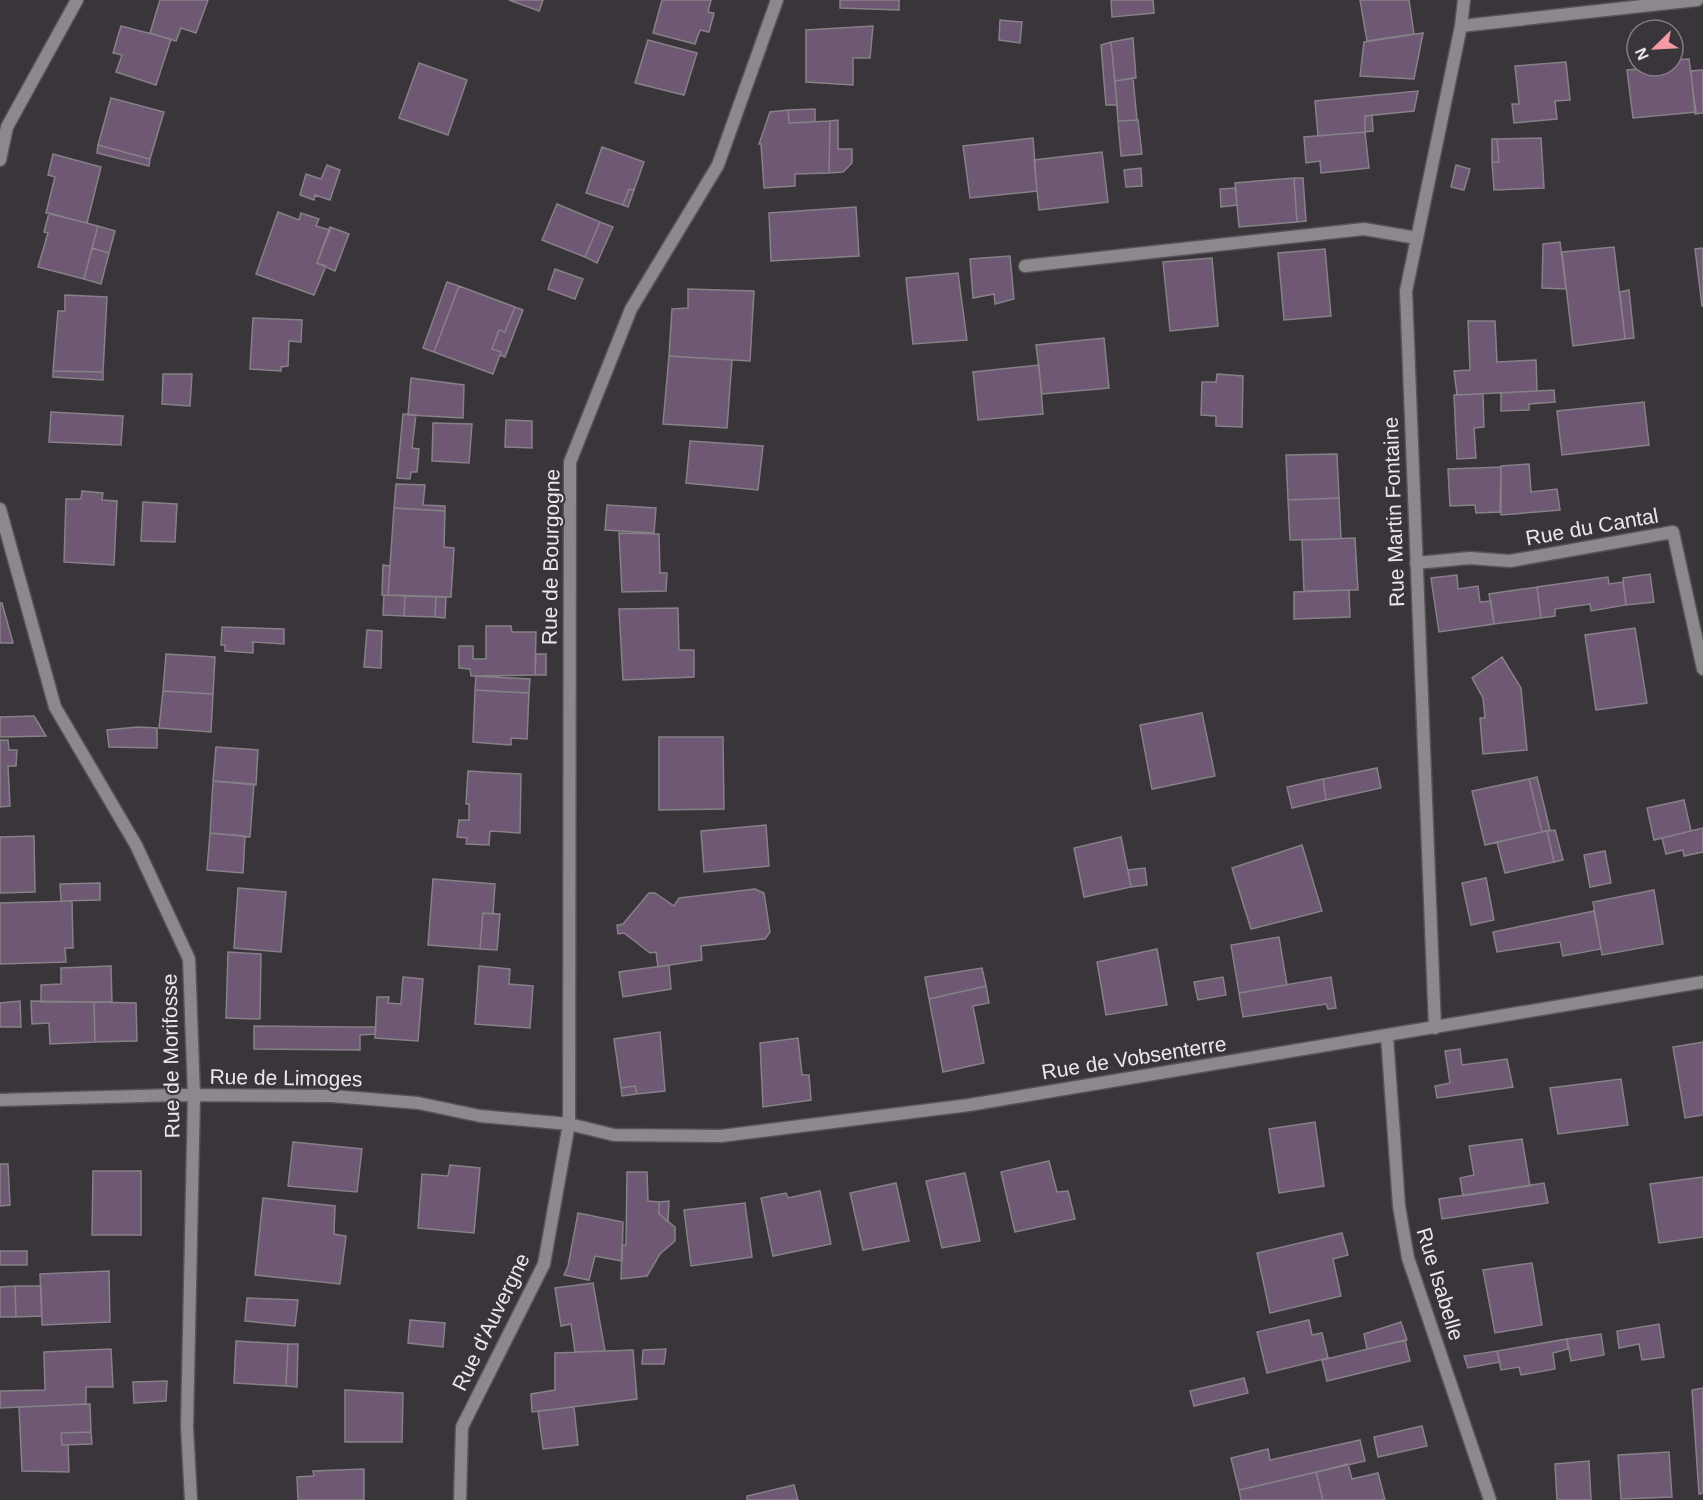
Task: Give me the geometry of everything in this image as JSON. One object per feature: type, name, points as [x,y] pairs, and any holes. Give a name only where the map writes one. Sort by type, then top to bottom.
[{"type":"street","points":[[0,160],[7,127],[77,0]]},
{"type":"street","name":"Rue de Bourgogne","points":[[569,1124],[570,462],[631,309],[718,165],[777,0]]},
{"type":"street","name":"Rue Martin Fontaine","points":[[1435,1028],[1406,291],[1461,26],[1464,0]]},
{"type":"street","points":[[1461,26],[1697,0]]},
{"type":"street","points":[[1025,266],[1364,229],[1417,238]]},
{"type":"street","name":"Rue de Morifosse","points":[[0,509],[56,707],[136,845],[189,959],[194,1095],[187,1426],[191,1500]]},
{"type":"street","name":"Rue du Cantal","points":[[1416,563],[1470,558],[1510,561],[1673,532],[1703,669]]},
{"type":"street","name":"Rue de Vobsenterre","points":[[569,1124],[614,1135],[721,1136],[969,1105],[1703,982]]},
{"type":"street","name":"Rue Isabelle","points":[[1387,1036],[1399,1206],[1408,1258],[1490,1500]]},
{"type":"street","name":"Rue de Limoges","points":[[0,1100],[194,1095],[332,1096],[418,1103],[480,1116],[569,1124]]},
{"type":"street","name":"Rue d'Auvergne","points":[[460,1500],[462,1427],[544,1264],[569,1124]]},
{"type":"building","points":[[160,0],[208,0],[196,33],[181,28],[176,41],[150,33]]},
{"type":"building","points":[[509,0],[543,0],[539,11]]},
{"type":"building","points":[[662,0],[711,0],[708,12],[714,13],[709,32],[700,30],[695,44],[653,33]]},
{"type":"building","points":[[840,0],[899,0],[899,10],[840,8]]},
{"type":"building","points":[[1111,0],[1153,0],[1154,13],[1112,17]]},
{"type":"building","points":[[1360,0],[1409,0],[1414,34],[1367,41]]},
{"type":"building","points":[[1000,20],[1022,22],[1020,43],[999,40]]},
{"type":"building","points":[[121,26],[171,39],[156,85],[116,72],[122,55],[113,53]]},
{"type":"building","points":[[873,26],[870,58],[853,58],[853,85],[806,82],[806,30]]},
{"type":"building","points":[[1423,33],[1414,79],[1360,76],[1364,42]]},
{"type":"building","points":[[1133,38],[1136,78],[1115,81],[1111,42]]},
{"type":"building","points":[[648,40],[697,53],[684,95],[635,83]]},
{"type":"building","points":[[1111,42],[1117,105],[1106,105],[1101,45]]},
{"type":"building","points":[[1685,59],[1689,59],[1696,112],[1633,118],[1628,78],[1685,78]]},
{"type":"building","points":[[1566,62],[1570,100],[1555,101],[1557,119],[1514,123],[1512,104],[1519,104],[1515,66]]},
{"type":"building","points":[[419,63],[467,80],[448,135],[399,118]]},
{"type":"building","points":[[1703,70],[1703,113],[1695,114],[1691,71]]},
{"type":"building","points":[[1133,78],[1137,120],[1118,121],[1115,81]]},
{"type":"building","points":[[1418,91],[1414,111],[1365,116],[1365,132],[1318,136],[1315,101]]},
{"type":"building","points":[[111,98],[164,112],[150,159],[98,145]]},
{"type":"building","points":[[815,109],[815,122],[789,123],[788,110]]},
{"type":"building","points":[[788,110],[789,123],[830,121],[829,173],[795,174],[795,186],[764,188],[761,144],[759,144],[770,112]]},
{"type":"building","points":[[1372,115],[1373,131],[1365,132],[1365,116]]},
{"type":"building","points":[[838,120],[838,149],[852,149],[852,163],[843,172],[829,173],[830,121]]},
{"type":"building","points":[[1138,120],[1142,154],[1121,156],[1118,121]]},
{"type":"building","points":[[1365,132],[1369,168],[1321,173],[1320,161],[1306,163],[1304,137]]},
{"type":"building","points":[[1033,138],[1037,191],[970,198],[963,146]]},
{"type":"building","points":[[1541,138],[1544,188],[1494,190],[1492,162],[1499,162],[1497,139]]},
{"type":"building","points":[[1492,139],[1497,139],[1499,162],[1492,162]]},
{"type":"building","points":[[98,145],[150,159],[149,166],[97,153]]},
{"type":"building","points":[[602,147],[644,162],[634,190],[629,189],[623,205],[586,193]]},
{"type":"building","points":[[1102,152],[1108,202],[1039,210],[1034,160]]},
{"type":"building","points":[[53,154],[101,167],[87,223],[46,213],[55,177],[48,175]]},
{"type":"building","points":[[327,165],[340,170],[330,200],[315,195],[314,200],[300,195],[306,174],[321,179]]},
{"type":"building","points":[[1456,165],[1470,169],[1464,190],[1451,187]]},
{"type":"building","points":[[1141,168],[1142,186],[1126,187],[1124,170]]},
{"type":"building","points":[[1294,178],[1303,178],[1306,221],[1297,222]]},
{"type":"building","points":[[1294,178],[1297,222],[1239,227],[1235,183]]},
{"type":"building","points":[[1236,188],[1237,205],[1221,207],[1220,189]]},
{"type":"building","points":[[629,189],[634,190],[628,207],[623,205]]},
{"type":"building","points":[[557,204],[600,222],[585,257],[542,240]]},
{"type":"building","points":[[856,207],[859,256],[771,261],[769,213]]},
{"type":"building","points":[[278,212],[299,220],[301,213],[319,219],[316,226],[330,230],[317,263],[326,266],[314,295],[256,274]]},
{"type":"building","points":[[49,213],[98,226],[84,279],[38,267],[48,233],[44,232]]},
{"type":"building","points":[[600,222],[613,227],[597,263],[585,257]]},
{"type":"building","points":[[98,226],[115,231],[109,253],[92,248]]},
{"type":"building","points":[[330,227],[349,234],[335,271],[317,263]]},
{"type":"building","points":[[1560,242],[1566,289],[1542,288],[1543,244]]},
{"type":"building","points":[[1614,247],[1625,339],[1573,346],[1562,252]]},
{"type":"building","points":[[92,248],[109,253],[101,284],[84,279]]},
{"type":"building","points":[[1703,248],[1703,306],[1702,306],[1695,249]]},
{"type":"building","points":[[1325,249],[1331,316],[1284,320],[1278,253]]},
{"type":"building","points":[[1010,256],[1014,299],[995,304],[994,294],[973,298],[970,259]]},
{"type":"building","points":[[1212,258],[1218,326],[1170,331],[1163,262]]},
{"type":"building","points":[[555,269],[583,279],[575,299],[548,289]]},
{"type":"building","points":[[958,273],[967,340],[913,344],[906,278]]},
{"type":"building","points":[[447,282],[459,286],[434,352],[423,348]]},
{"type":"building","points":[[459,286],[515,307],[505,332],[499,330],[492,349],[501,352],[493,374],[434,352]]},
{"type":"building","points":[[688,289],[754,291],[750,361],[669,356],[672,309],[688,308]]},
{"type":"building","points":[[1629,290],[1634,338],[1625,339],[1620,292]]},
{"type":"building","points":[[65,295],[107,297],[103,372],[53,371],[58,311],[65,311]]},
{"type":"building","points":[[515,307],[523,310],[505,357],[500,355],[501,352],[492,349],[499,330],[505,332]]},
{"type":"building","points":[[253,318],[302,320],[301,342],[289,341],[288,366],[281,367],[281,371],[250,369]]},
{"type":"building","points":[[1468,321],[1495,321],[1497,362],[1536,360],[1537,391],[1457,395],[1454,371],[1470,370]]},
{"type":"building","points":[[1104,338],[1109,388],[1042,394],[1036,345]]},
{"type":"building","points":[[669,356],[732,360],[727,428],[663,424]]},
{"type":"building","points":[[1039,365],[1043,414],[978,420],[973,372]]},
{"type":"building","points":[[53,371],[103,372],[103,380],[53,377]]},
{"type":"building","points":[[163,374],[192,374],[190,406],[162,404]]},
{"type":"building","points":[[1217,374],[1243,376],[1242,427],[1216,426],[1216,416],[1201,415],[1202,382],[1216,382]]},
{"type":"building","points":[[411,378],[464,385],[463,418],[408,415]]},
{"type":"building","points":[[1554,390],[1555,402],[1529,404],[1529,410],[1501,411],[1501,393]]},
{"type":"building","points":[[1483,394],[1484,427],[1474,428],[1476,458],[1457,459],[1454,395]]},
{"type":"building","points":[[1644,402],[1649,445],[1562,455],[1557,411]]},
{"type":"building","points":[[51,412],[123,416],[121,445],[49,442]]},
{"type":"building","points":[[403,414],[416,415],[412,448],[419,449],[417,472],[411,472],[410,479],[397,478]]},
{"type":"building","points":[[506,420],[532,421],[532,448],[505,447]]},
{"type":"building","points":[[433,423],[472,424],[469,463],[432,461]]},
{"type":"building","points":[[690,441],[763,446],[758,490],[686,483]]},
{"type":"building","points":[[1337,454],[1339,498],[1288,500],[1286,455]]},
{"type":"building","points":[[1529,464],[1531,492],[1557,489],[1560,510],[1501,515],[1501,466]]},
{"type":"building","points":[[1501,467],[1500,512],[1476,513],[1475,505],[1450,506],[1448,469]]},
{"type":"building","points":[[396,484],[425,485],[423,505],[445,506],[445,511],[394,508]]},
{"type":"building","points":[[82,491],[103,493],[102,500],[117,501],[114,565],[64,562],[66,499],[81,499]]},
{"type":"building","points":[[1339,498],[1341,539],[1290,540],[1288,500]]},
{"type":"building","points":[[143,502],[177,504],[175,542],[141,541]]},
{"type":"building","points":[[607,505],[656,508],[654,533],[605,530]]},
{"type":"building","points":[[394,508],[445,511],[444,547],[454,548],[451,597],[388,595]]},
{"type":"building","points":[[619,533],[659,534],[660,573],[667,573],[666,591],[622,592]]},
{"type":"building","points":[[1355,538],[1358,590],[1304,591],[1302,540]]},
{"type":"building","points":[[383,565],[390,566],[388,595],[382,595]]},
{"type":"building","points":[[1650,574],[1654,602],[1626,605],[1623,578]]},
{"type":"building","points":[[1457,575],[1458,589],[1478,586],[1480,602],[1491,601],[1494,624],[1439,632],[1431,578]]},
{"type":"building","points":[[1608,577],[1609,584],[1623,582],[1626,605],[1591,611],[1590,604],[1555,609],[1555,616],[1541,618],[1537,587]]},
{"type":"building","points":[[1537,587],[1541,618],[1494,624],[1489,594]]},
{"type":"building","points":[[1349,590],[1350,617],[1294,619],[1294,592]]},
{"type":"building","points":[[384,595],[405,596],[404,616],[383,615]]},
{"type":"building","points":[[405,596],[436,597],[435,617],[404,616]]},
{"type":"building","points":[[436,597],[446,597],[445,618],[435,617]]},
{"type":"building","points":[[0,603],[2,603],[13,643],[0,643]]},
{"type":"building","points":[[678,608],[679,650],[694,650],[694,677],[623,680],[619,609]]},
{"type":"building","points":[[486,626],[511,626],[512,632],[536,632],[535,675],[471,676],[470,669],[459,668],[459,646],[473,646],[473,659],[486,659]]},
{"type":"building","points":[[222,627],[284,629],[284,644],[253,642],[253,653],[225,651],[225,645],[221,645]]},
{"type":"building","points":[[1635,628],[1647,703],[1596,710],[1585,635]]},
{"type":"building","points":[[367,630],[382,631],[381,668],[364,667]]},
{"type":"building","points":[[166,654],[215,657],[213,694],[163,691]]},
{"type":"building","points":[[536,654],[546,654],[546,675],[535,675]]},
{"type":"building","points":[[1502,657],[1521,688],[1527,750],[1483,754],[1480,718],[1485,718],[1483,698],[1472,678]]},
{"type":"building","points":[[476,676],[530,679],[529,693],[475,690]]},
{"type":"building","points":[[475,690],[529,693],[527,739],[511,738],[511,745],[473,742]]},
{"type":"building","points":[[163,691],[213,694],[211,732],[159,728]]},
{"type":"building","points":[[1202,713],[1215,776],[1152,789],[1140,725]]},
{"type":"building","points":[[34,716],[46,736],[0,737],[0,717]]},
{"type":"building","points":[[157,728],[157,748],[109,747],[107,730]]},
{"type":"building","points":[[659,737],[723,737],[724,809],[659,810]]},
{"type":"building","points":[[0,740],[8,740],[9,750],[17,750],[16,766],[8,766],[10,806],[0,807]]},
{"type":"building","points":[[216,747],[258,750],[256,785],[213,781]]},
{"type":"building","points":[[1377,768],[1381,788],[1326,800],[1323,779]]},
{"type":"building","points":[[468,771],[521,774],[520,833],[490,831],[489,845],[466,844],[467,838],[457,837],[459,820],[469,820],[469,804],[466,804]]},
{"type":"building","points":[[1537,777],[1550,830],[1542,832],[1529,779]]},
{"type":"building","points":[[1323,779],[1326,800],[1292,808],[1287,787]]},
{"type":"building","points":[[1529,779],[1542,832],[1485,845],[1472,791]]},
{"type":"building","points":[[213,781],[254,784],[250,837],[210,833]]},
{"type":"building","points":[[1684,800],[1691,831],[1654,840],[1647,808]]},
{"type":"building","points":[[766,825],[769,866],[704,872],[701,831]]},
{"type":"building","points":[[1703,828],[1703,852],[1684,856],[1683,850],[1666,854],[1662,838]]},
{"type":"building","points":[[1555,830],[1563,860],[1554,862],[1547,831]]},
{"type":"building","points":[[1547,831],[1554,862],[1505,873],[1497,842]]},
{"type":"building","points":[[210,833],[245,836],[243,873],[207,870]]},
{"type":"building","points":[[34,836],[35,892],[0,893],[0,837]]},
{"type":"building","points":[[1121,837],[1131,887],[1084,897],[1074,848]]},
{"type":"building","points":[[1302,845],[1322,911],[1251,929],[1232,868]]},
{"type":"building","points":[[1605,851],[1611,883],[1590,887],[1584,855]]},
{"type":"building","points":[[1145,868],[1147,885],[1131,887],[1128,870]]},
{"type":"building","points":[[1486,878],[1494,920],[1471,925],[1462,883]]},
{"type":"building","points":[[433,879],[495,884],[493,914],[483,913],[480,949],[428,945]]},
{"type":"building","points":[[100,883],[100,900],[61,901],[60,884]]},
{"type":"building","points":[[238,888],[286,892],[281,952],[234,948]]},
{"type":"building","points":[[755,889],[764,893],[770,932],[765,939],[701,946],[702,960],[658,967],[656,952],[650,953],[624,933],[618,934],[617,925],[623,924],[649,893],[655,893],[674,906],[679,898]]},
{"type":"building","points":[[1654,890],[1663,944],[1602,955],[1593,902]]},
{"type":"building","points":[[72,901],[73,948],[65,948],[66,962],[0,964],[0,903]]},
{"type":"building","points":[[1594,911],[1601,949],[1563,956],[1560,942],[1497,952],[1493,932]]},
{"type":"building","points":[[483,913],[500,914],[497,950],[480,949]]},
{"type":"building","points":[[1279,937],[1287,985],[1239,993],[1231,945]]},
{"type":"building","points":[[1157,949],[1167,1005],[1106,1015],[1097,962]]},
{"type":"building","points":[[228,952],[261,954],[260,1019],[226,1018]]},
{"type":"building","points":[[669,965],[671,989],[623,997],[619,972]]},
{"type":"building","points":[[111,966],[112,1002],[41,1002],[41,985],[61,984],[61,968]]},
{"type":"building","points":[[479,966],[510,969],[509,984],[533,986],[530,1028],[475,1024]]},
{"type":"building","points":[[982,968],[986,986],[929,999],[925,977]]},
{"type":"building","points":[[403,977],[423,979],[418,1041],[375,1038],[377,997],[389,997],[388,1003],[401,1004]]},
{"type":"building","points":[[1223,977],[1226,995],[1198,1000],[1194,982]]},
{"type":"building","points":[[1331,977],[1336,1008],[1328,1009],[1326,1004],[1243,1017],[1239,993]]},
{"type":"building","points":[[986,986],[989,1003],[973,1006],[984,1063],[943,1072],[929,999]]},
{"type":"building","points":[[20,1001],[21,1027],[0,1027],[0,1003]]},
{"type":"building","points":[[31,1001],[94,1002],[95,1042],[50,1044],[49,1023],[32,1024]]},
{"type":"building","points":[[94,1002],[136,1003],[137,1041],[95,1042]]},
{"type":"building","points":[[254,1026],[376,1027],[375,1034],[360,1035],[360,1050],[254,1049]]},
{"type":"building","points":[[660,1032],[665,1091],[637,1094],[635,1086],[621,1088],[614,1039]]},
{"type":"building","points":[[798,1038],[802,1075],[809,1075],[811,1100],[763,1107],[760,1043]]},
{"type":"building","points":[[1703,1042],[1703,1115],[1685,1118],[1673,1047]]},
{"type":"building","points":[[1460,1049],[1462,1065],[1507,1059],[1513,1087],[1437,1098],[1435,1086],[1450,1083],[1445,1051]]},
{"type":"building","points":[[1621,1079],[1628,1125],[1558,1134],[1550,1088]]},
{"type":"building","points":[[635,1086],[637,1094],[622,1096],[621,1088]]},
{"type":"building","points":[[1315,1122],[1324,1186],[1279,1193],[1269,1129]]},
{"type":"building","points":[[1522,1139],[1530,1186],[1463,1196],[1460,1178],[1474,1175],[1469,1146]]},
{"type":"building","points":[[293,1142],[362,1149],[357,1192],[288,1186]]},
{"type":"building","points":[[1049,1161],[1057,1192],[1068,1191],[1075,1219],[1015,1232],[1001,1172]]},
{"type":"building","points":[[0,1164],[8,1164],[10,1205],[0,1206]]},
{"type":"building","points":[[450,1165],[480,1168],[474,1233],[418,1228],[422,1174],[448,1176]]},
{"type":"building","points":[[93,1171],[141,1171],[141,1235],[92,1235]]},
{"type":"building","points":[[627,1172],[647,1172],[648,1201],[659,1202],[659,1214],[675,1227],[675,1241],[660,1254],[647,1276],[621,1279],[622,1245],[626,1245]]},
{"type":"building","points":[[965,1173],[980,1241],[942,1248],[926,1181]]},
{"type":"building","points":[[1703,1177],[1703,1237],[1659,1243],[1650,1184]]},
{"type":"building","points":[[896,1183],[909,1241],[863,1250],[850,1193]]},
{"type":"building","points":[[1544,1183],[1548,1203],[1442,1219],[1439,1199]]},
{"type":"building","points":[[820,1191],[831,1244],[773,1256],[761,1198],[786,1193],[788,1198]]},
{"type":"building","points":[[263,1198],[335,1206],[334,1234],[346,1236],[340,1284],[255,1275]]},
{"type":"building","points":[[669,1201],[668,1222],[659,1214],[659,1202]]},
{"type":"building","points":[[745,1203],[752,1257],[691,1266],[684,1210]]},
{"type":"building","points":[[578,1213],[623,1222],[622,1261],[595,1256],[589,1280],[564,1275],[568,1266]]},
{"type":"building","points":[[1342,1233],[1348,1255],[1333,1259],[1341,1296],[1270,1313],[1257,1253]]},
{"type":"building","points":[[0,1251],[27,1251],[27,1265],[0,1265]]},
{"type":"building","points":[[1532,1263],[1542,1325],[1495,1333],[1483,1270]]},
{"type":"building","points":[[109,1271],[110,1322],[42,1325],[40,1274]]},
{"type":"building","points":[[593,1283],[605,1351],[575,1352],[571,1324],[561,1326],[555,1288]]},
{"type":"building","points":[[15,1286],[41,1286],[42,1316],[16,1317]]},
{"type":"building","points":[[15,1286],[16,1317],[0,1317],[0,1287]]},
{"type":"building","points":[[247,1298],[298,1300],[295,1326],[245,1321]]},
{"type":"building","points":[[410,1320],[445,1323],[443,1347],[408,1343]]},
{"type":"building","points":[[1309,1320],[1312,1335],[1322,1333],[1328,1358],[1267,1373],[1257,1332]]},
{"type":"building","points":[[1401,1322],[1407,1340],[1367,1349],[1364,1334]]},
{"type":"building","points":[[1659,1324],[1664,1357],[1642,1360],[1639,1344],[1619,1348],[1617,1331]]},
{"type":"building","points":[[1601,1334],[1604,1355],[1571,1361],[1567,1339]]},
{"type":"building","points":[[1567,1339],[1568,1349],[1553,1353],[1555,1369],[1521,1375],[1519,1367],[1501,1370],[1497,1351]]},
{"type":"building","points":[[1405,1340],[1410,1361],[1327,1381],[1322,1360]]},
{"type":"building","points":[[236,1341],[288,1344],[286,1386],[234,1383]]},
{"type":"building","points":[[288,1344],[298,1344],[297,1387],[286,1386]]},
{"type":"building","points":[[111,1349],[113,1387],[86,1387],[86,1404],[0,1408],[0,1391],[45,1390],[44,1352]]},
{"type":"building","points":[[666,1349],[664,1364],[642,1364],[643,1350]]},
{"type":"building","points":[[633,1350],[637,1399],[532,1412],[531,1394],[555,1390],[555,1353]]},
{"type":"building","points":[[1497,1351],[1500,1362],[1468,1368],[1464,1356]]},
{"type":"building","points":[[1244,1378],[1248,1393],[1194,1406],[1190,1391]]},
{"type":"building","points":[[167,1381],[166,1401],[134,1403],[133,1382]]},
{"type":"building","points":[[1703,1388],[1703,1493],[1699,1494],[1692,1390]]},
{"type":"building","points":[[345,1390],[403,1393],[402,1442],[345,1442]]},
{"type":"building","points":[[90,1404],[91,1432],[61,1433],[62,1445],[68,1445],[69,1472],[22,1471],[19,1407]]},
{"type":"building","points":[[574,1407],[578,1445],[543,1449],[538,1411]]},
{"type":"building","points":[[1422,1426],[1427,1446],[1378,1457],[1374,1437]]},
{"type":"building","points":[[91,1432],[92,1444],[62,1445],[61,1433]]},
{"type":"building","points":[[1360,1440],[1365,1461],[1239,1490],[1231,1458],[1268,1449],[1270,1460]]},
{"type":"building","points":[[1669,1452],[1672,1497],[1621,1499],[1618,1455]]},
{"type":"building","points":[[1589,1461],[1591,1500],[1557,1500],[1555,1464]]},
{"type":"building","points":[[1348,1464],[1352,1479],[1378,1473],[1385,1500],[1323,1500],[1316,1472]]},
{"type":"building","points":[[364,1469],[364,1500],[298,1500],[297,1477],[314,1476],[313,1471]]},
{"type":"building","points":[[1316,1472],[1323,1500],[1241,1500],[1239,1490]]},
{"type":"building","points":[[794,1485],[798,1500],[747,1500],[747,1496]]}]
